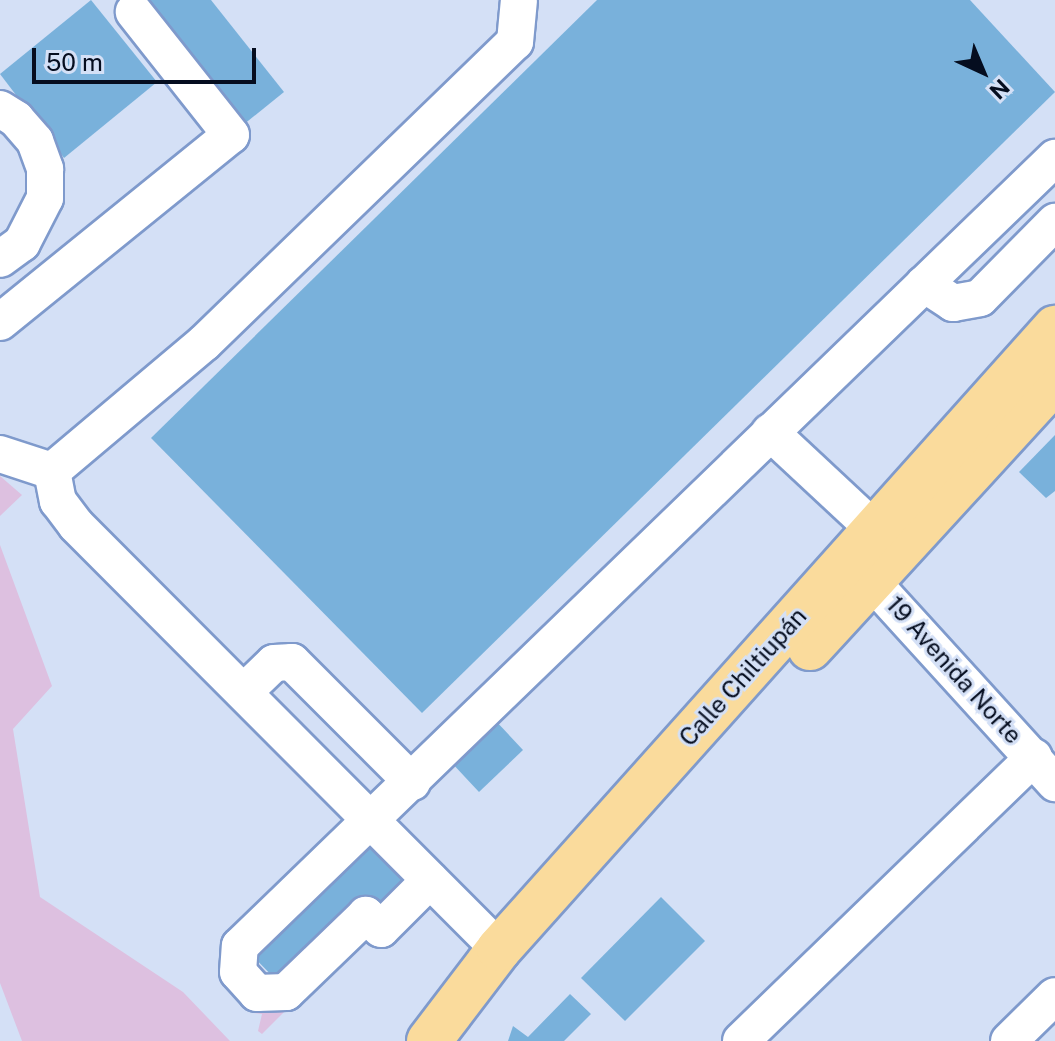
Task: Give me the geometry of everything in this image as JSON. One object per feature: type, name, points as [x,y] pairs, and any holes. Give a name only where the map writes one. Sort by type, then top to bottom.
[{"type":"main road","name":"Calle Chiltiupán","points":[[438,1038],[517,967],[866,557],[1055,328]]},
{"type":"main road","name":"Calle Chiltiupán","points":[[438,1038],[499,949],[866,557],[1055,381]]},
{"type":"street","points":[[52,471],[204,343],[515,42],[519,0]]},
{"type":"street","points":[[0,322],[231,135],[134,12]]},
{"type":"street","points":[[0,109],[35,141],[45,169],[45,198],[11,251],[52,279]]},
{"type":"street","points":[[430,880],[381,929],[366,915],[286,992],[257,993],[247,983],[235,960],[240,946],[1055,158]]},
{"type":"street","points":[[924,284],[953,303],[980,298],[1055,222]]},
{"type":"street","name":"19 Avenida Norte","points":[[770,432],[866,557],[1044,770]]},
{"type":"street","points":[[0,454],[52,471]]},
{"type":"street","points":[[52,471],[58,501],[76,525],[150,603],[245,691],[499,949]]},
{"type":"street","points":[[245,691],[274,663],[292,662],[412,782]]},
{"type":"street","points":[[741,1041],[1044,770]]},
{"type":"street","points":[[1009,1041],[1055,996]]},
{"type":"shaded area","points":[[0,476],[22,495],[0,516]]},
{"type":"shaded area","points":[[0,545],[52,686],[13,729],[40,897],[183,992],[230,1041],[22,1041],[0,983]]},
{"type":"shaded area","points":[[256,1002],[292,1004],[262,1034],[258,1031],[262,1014],[254,1013]]},
{"type":"building","points":[[91,0],[157,82],[64,158],[0,74]]},
{"type":"building","points":[[139,0],[211,0],[284,92],[238,129]]},
{"type":"building","points":[[597,0],[970,0],[1055,92],[422,713],[151,438]]},
{"type":"building","points":[[1055,435],[1055,491],[1046,498],[1019,472]]},
{"type":"building","points":[[494,719],[523,750],[479,792],[450,761]]},
{"type":"building","points":[[369,835],[415,882],[387,909],[375,897],[283,987],[249,952]]},
{"type":"building","points":[[661,897],[705,941],[625,1021],[581,978]]},
{"type":"building","points":[[570,994],[591,1014],[564,1041],[508,1041],[513,1026],[528,1037]]}]
